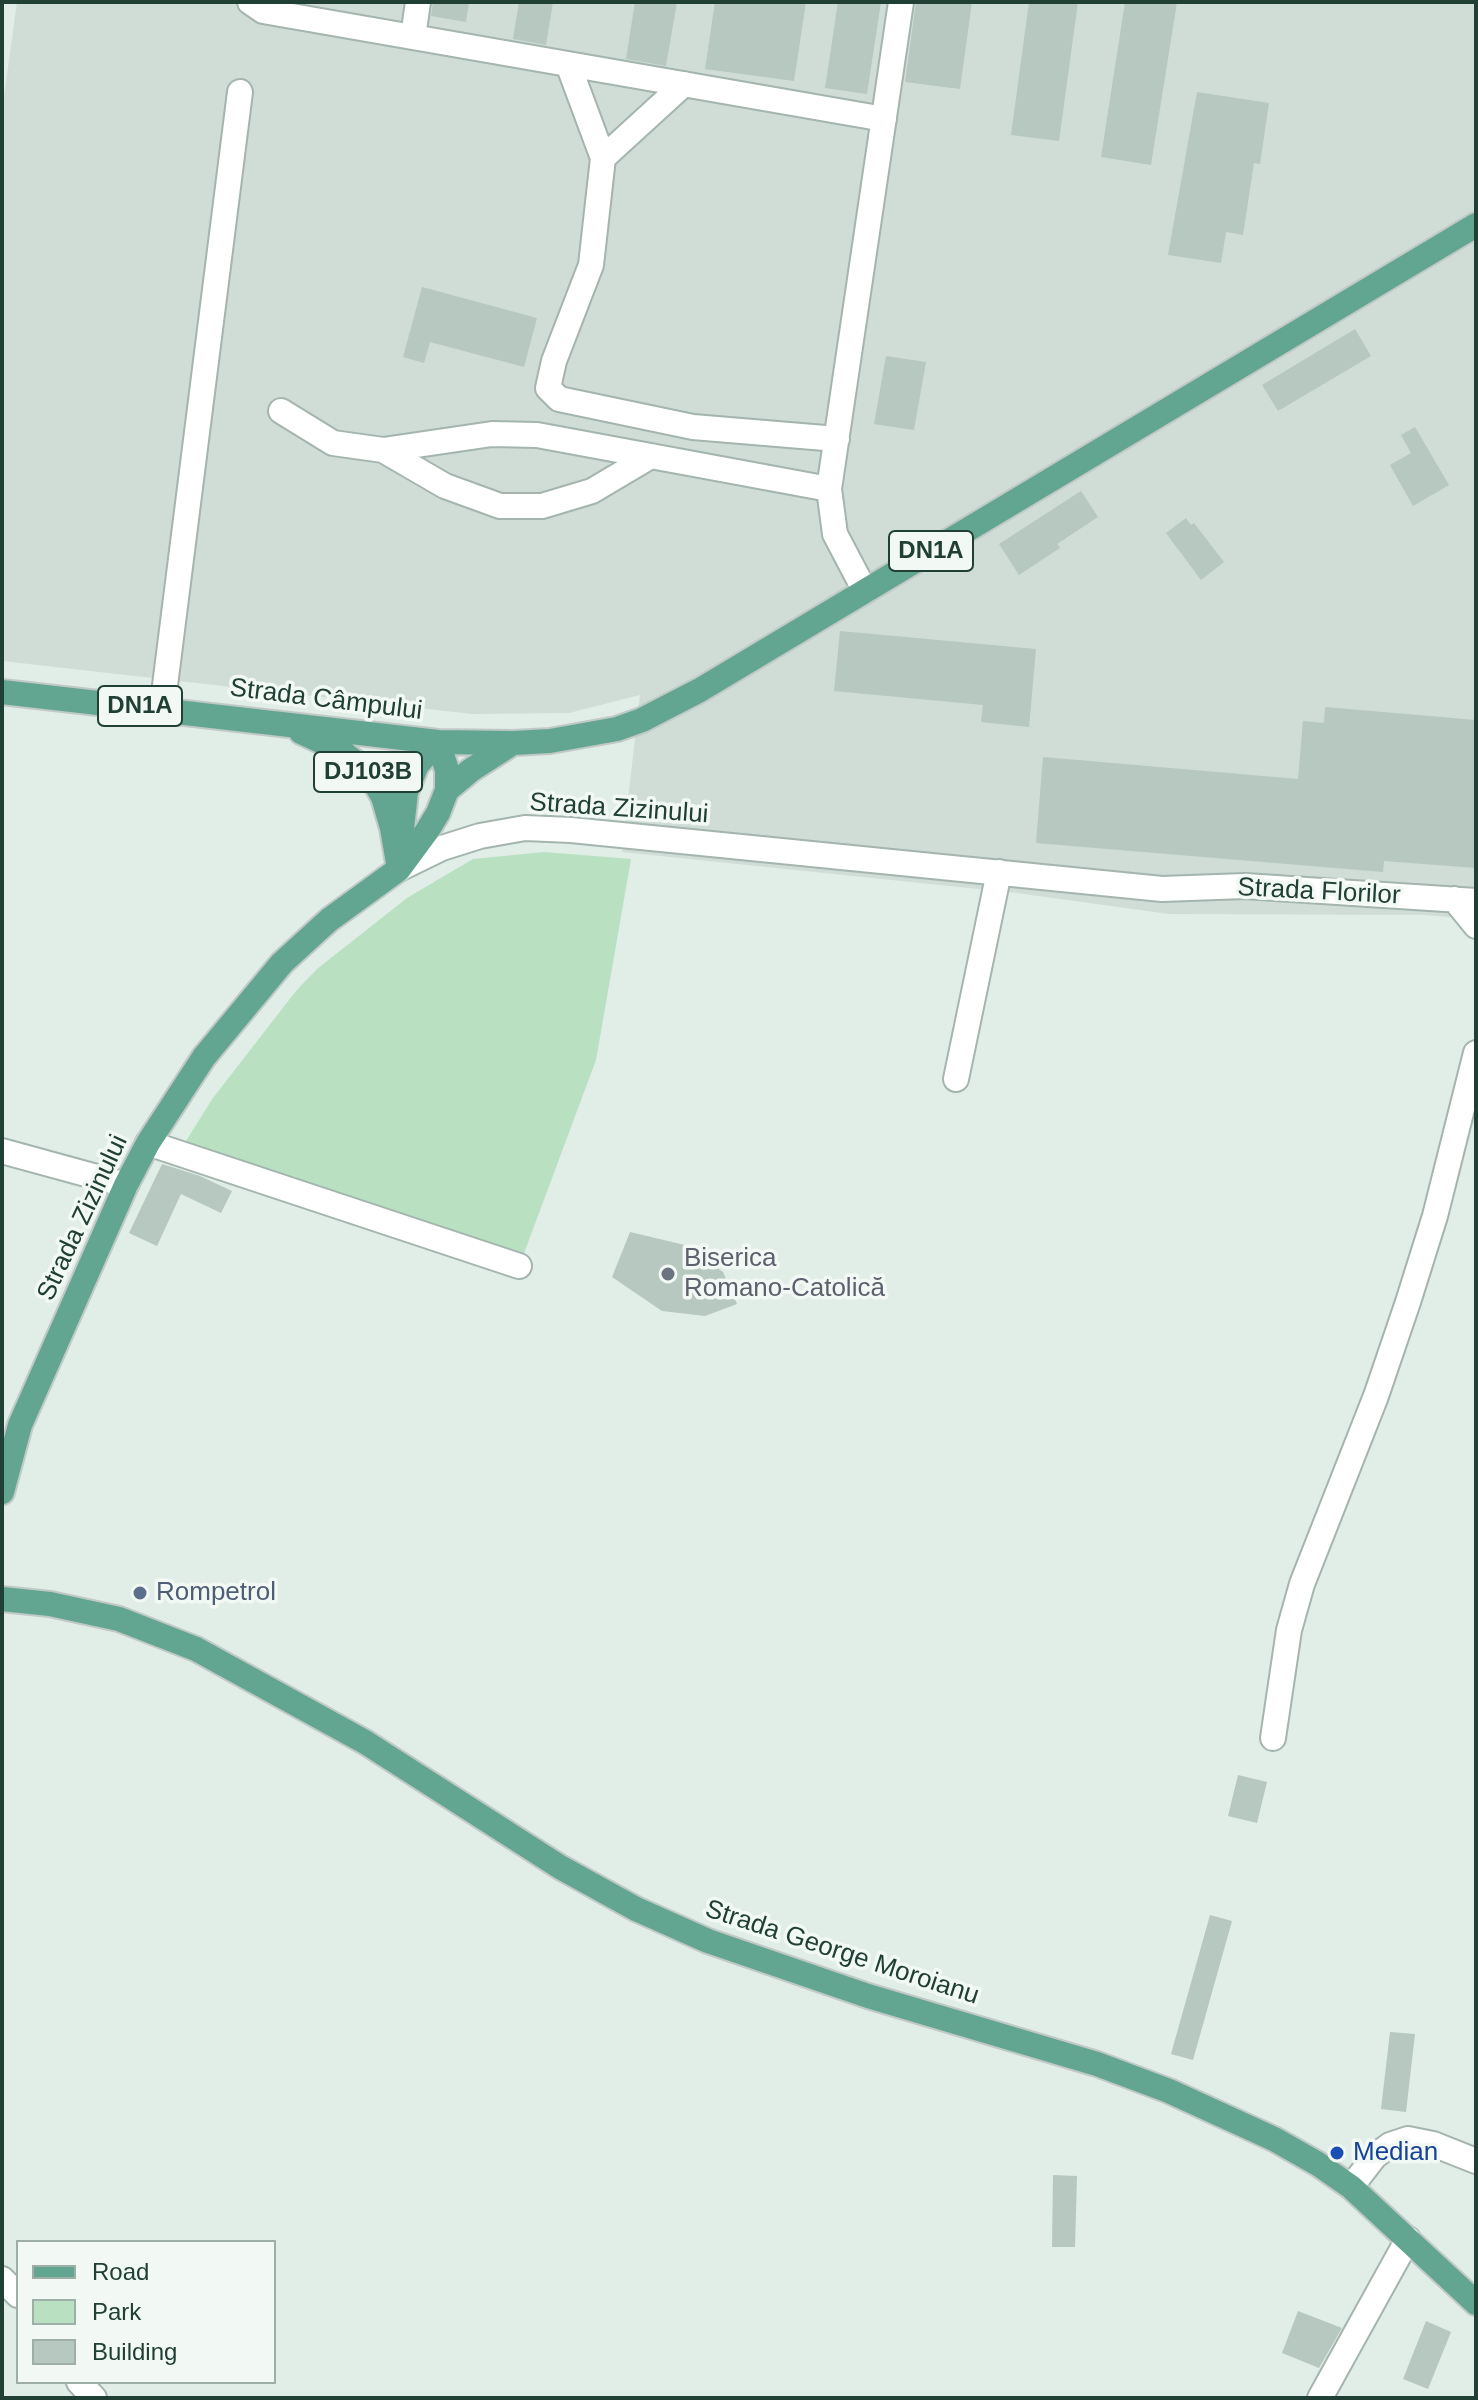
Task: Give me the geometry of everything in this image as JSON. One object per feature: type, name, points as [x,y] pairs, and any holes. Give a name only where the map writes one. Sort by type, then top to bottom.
[{"type":"main road","name":"DN1A","points":[[865,591],[1476,225]]},
{"type":"main road","name":"Strada Câmpului","points":[[2,692],[438,742],[513,743],[582,737],[642,720],[700,690],[865,591]]},
{"type":"main road","name":"DJ103B","points":[[279,722],[340,750],[370,774],[383,797],[399,869]]},
{"type":"main road","name":"DJ103B","points":[[438,742],[447,770],[447,790],[433,822],[399,869],[406,792],[417,765],[438,742]]},
{"type":"main road","name":"DJ103B","points":[[447,790],[513,743]]},
{"type":"main road","name":"Strada Zizinului","points":[[2,1492],[20,1425],[126,1185],[148,1143],[204,1057],[282,963],[329,920],[399,869]]},
{"type":"main road","name":"Strada George Moroianu","points":[[2,1599],[50,1604],[119,1619],[196,1649],[365,1742],[560,1867],[636,1909],[708,1941],[776,1966],[1067,2055],[1169,2091],[1274,2139],[1351,2187],[1476,2303]]},
{"type":"street","points":[[250,2],[263,11],[884,119]]},
{"type":"street","points":[[413,37],[418,2]]},
{"type":"street","points":[[865,591],[835,534],[829,489],[901,2]]},
{"type":"street","points":[[568,64],[603,158],[591,265],[554,361],[548,388],[559,399],[693,427],[837,439]]},
{"type":"street","points":[[603,158],[684,84]]},
{"type":"street","points":[[162,709],[240,92]]},
{"type":"street","points":[[281,411],[333,443],[383,450],[492,434],[537,435],[829,489]]},
{"type":"street","points":[[383,450],[445,486],[500,506],[542,506],[592,491],[651,456]]},
{"type":"street","name":"Strada Zizinului","points":[[399,869],[442,848],[480,836],[525,828],[1162,889]]},
{"type":"street","points":[[956,1079],[999,872]]},
{"type":"street","name":"Strada Florilor","points":[[1162,889],[1245,886],[1465,900]]},
{"type":"street","points":[[1465,900],[1476,926]]},
{"type":"street","points":[[1273,1738],[1286,1644],[1302,1584],[1376,1396],[1408,1302],[1435,1216],[1476,1053]]},
{"type":"street","points":[[148,1143],[519,1266]]},
{"type":"street","points":[[2,1151],[126,1185]]},
{"type":"street","points":[[1351,2187],[1375,2156],[1390,2145],[1408,2139],[1433,2144],[1476,2161]]},
{"type":"street","points":[[1320,2398],[1408,2239]]},
{"type":"shaded area","points":[[17,2],[1476,2],[1476,919],[1424,915],[1169,914],[1017,893],[622,852],[640,695],[569,713],[472,714],[2,661],[2,111]]},
{"type":"green space","points":[[544,852],[631,859],[596,1060],[523,1256],[184,1144],[213,1098],[296,991],[317,969],[407,898],[473,859]]},
{"type":"building","points":[[433,2],[469,2],[466,22],[431,16]]},
{"type":"building","points":[[519,2],[553,2],[546,45],[513,39]]},
{"type":"building","points":[[635,2],[677,2],[666,66],[626,59]]},
{"type":"building","points":[[715,2],[806,2],[794,81],[705,69]]},
{"type":"building","points":[[838,2],[881,2],[867,94],[825,88]]},
{"type":"building","points":[[916,2],[972,2],[960,89],[905,82]]},
{"type":"building","points":[[1029,2],[1078,2],[1059,141],[1011,135]]},
{"type":"building","points":[[1125,2],[1177,2],[1151,165],[1101,157]]},
{"type":"building","points":[[1197,92],[1269,103],[1260,164],[1254,163],[1243,235],[1226,232],[1221,263],[1168,255]]},
{"type":"building","points":[[422,287],[537,318],[524,367],[430,342],[424,363],[403,357]]},
{"type":"building","points":[[1355,329],[1371,356],[1278,411],[1262,385]]},
{"type":"building","points":[[886,356],[926,362],[914,430],[874,424]]},
{"type":"building","points":[[1415,427],[1449,485],[1413,506],[1390,465],[1411,453],[1401,435]]},
{"type":"building","points":[[1081,491],[1098,517],[1057,544],[1060,548],[1019,575],[999,544]]},
{"type":"building","points":[[1186,518],[1191,525],[1194,523],[1224,562],[1201,580],[1166,533]]},
{"type":"building","points":[[840,631],[1036,649],[1029,727],[981,722],[983,705],[834,691]]},
{"type":"building","points":[[1325,707],[1476,720],[1476,868],[1384,861],[1383,872],[1036,843],[1043,757],[1298,779],[1303,721],[1324,723]]},
{"type":"building","points":[[162,1164],[200,1176],[232,1191],[221,1213],[181,1194],[157,1246],[129,1233]]},
{"type":"building","name":"Biserica Romano-Catolică","points":[[630,1232],[689,1246],[723,1272],[737,1304],[705,1316],[662,1311],[612,1277]]},
{"type":"building","points":[[1238,1775],[1267,1782],[1257,1823],[1228,1816]]},
{"type":"building","points":[[1210,1915],[1232,1921],[1193,2060],[1171,2054]]},
{"type":"building","points":[[1390,2032],[1415,2034],[1406,2112],[1381,2109]]},
{"type":"building","points":[[1053,2175],[1077,2176],[1075,2247],[1052,2247]]},
{"type":"building","points":[[1298,2311],[1342,2328],[1319,2368],[1282,2353]]},
{"type":"building","points":[[1426,2321],[1451,2332],[1428,2389],[1403,2379]]},
{"type":"place","name":"Biserica Romano-Catolică","points":[[668,1274]]},
{"type":"place","name":"Rompetrol","points":[[140,1593]]},
{"type":"place","name":"Median","points":[[1337,2153]]}]
